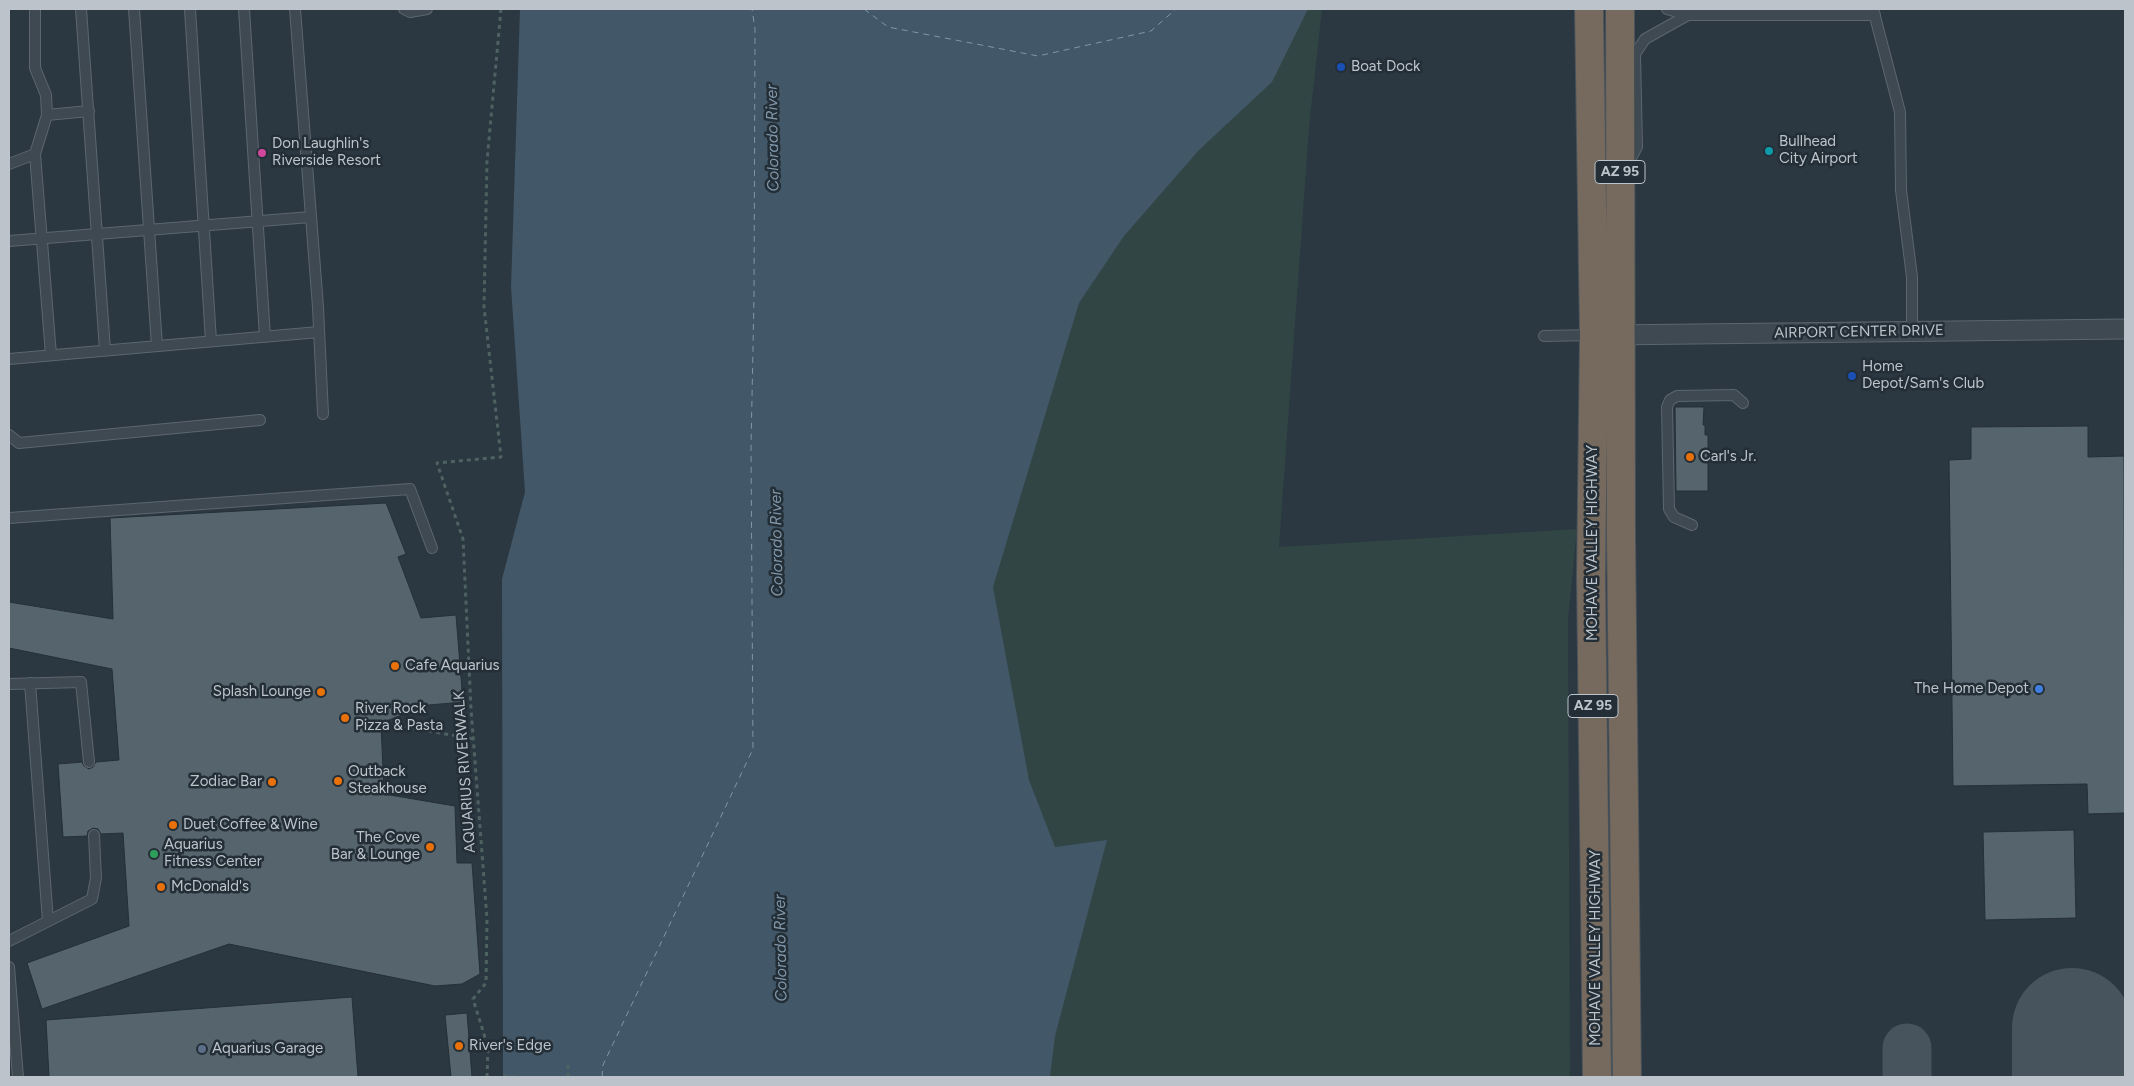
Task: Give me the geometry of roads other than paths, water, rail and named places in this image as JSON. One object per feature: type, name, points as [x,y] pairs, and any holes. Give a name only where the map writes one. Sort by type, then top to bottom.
[{"type":"highway","name":"MOHAVE VALLEY HIGHWAY","points":[[1588,9],[1594,335],[1591,577],[1597,1077]]},
{"type":"highway","name":"MOHAVE VALLEY HIGHWAY","points":[[1620,9],[1627,1077]]},
{"type":"street","name":"AIRPORT CENTER DRIVE","points":[[1594,335],[2125,329]]},
{"type":"lane","points":[[35,9],[35,68],[46,95],[47,115],[35,154],[51,355]]},
{"type":"lane","points":[[81,9],[105,350]]},
{"type":"lane","points":[[134,9],[157,346]]},
{"type":"lane","points":[[190,9],[211,341]]},
{"type":"lane","points":[[244,9],[256,222],[265,337]]},
{"type":"lane","points":[[295,9],[319,332],[323,414]]},
{"type":"lane","points":[[404,9],[410,12],[427,9]]},
{"type":"lane","points":[[1667,9],[1688,15],[1874,12],[1900,112],[1901,190],[1912,277],[1912,331]]},
{"type":"lane","points":[[1620,178],[1638,147],[1635,54],[1645,39],[1688,15]]},
{"type":"lane","points":[[47,115],[88,111]]},
{"type":"lane","points":[[9,164],[35,154]]},
{"type":"lane","points":[[9,241],[311,217]]},
{"type":"lane","points":[[9,359],[319,332]]},
{"type":"lane","points":[[1544,336],[1594,335]]},
{"type":"lane","points":[[1692,525],[1674,517],[1669,508],[1667,407],[1670,400],[1677,396],[1734,395],[1743,402]]},
{"type":"lane","points":[[9,435],[19,443],[260,420]]},
{"type":"lane","points":[[9,518],[410,490],[432,548]]},
{"type":"lane","points":[[9,684],[81,682],[89,762]]},
{"type":"lane","points":[[30,683],[48,922]]},
{"type":"lane","points":[[9,941],[92,899],[96,878],[94,835]]},
{"type":"lane","points":[[9,967],[12,1031],[18,1077]]},
{"type":"water","name":"Colorado River","points":[[520,9],[1308,9],[1272,82],[1199,150],[1124,236],[1079,303],[993,587],[1029,780],[1055,847],[1107,840],[1055,1036],[1050,1077],[503,1077],[502,579],[525,492],[511,287]]},
{"type":"place","name":"Boat Dock","points":[[1341,67]]},
{"type":"place","name":"Bullhead City Airport","points":[[1769,151]]},
{"type":"place","name":"Don Laughlin's Riverside Resort","points":[[262,153]]},
{"type":"place","name":"Home Depot/Sam's Club","points":[[1852,376]]},
{"type":"place","name":"Carl's Jr.","points":[[1690,457]]},
{"type":"place","name":"Cafe Aquarius","points":[[395,666]]},
{"type":"place","name":"The Home Depot","points":[[2039,689]]},
{"type":"place","name":"Splash Lounge","points":[[321,692]]},
{"type":"place","name":"River Rock Pizza & Pasta","points":[[345,718]]},
{"type":"place","name":"Outback Steakhouse","points":[[338,781]]},
{"type":"place","name":"Zodiac Bar","points":[[272,782]]},
{"type":"place","name":"Duet Coffee & Wine","points":[[173,825]]},
{"type":"place","name":"The Cove Bar & Lounge","points":[[430,847]]},
{"type":"place","name":"Aquarius Fitness Center","points":[[154,854]]},
{"type":"place","name":"McDonald's","points":[[161,887]]},
{"type":"place","name":"River's Edge","points":[[459,1046]]},
{"type":"place","name":"Aquarius Garage","points":[[202,1049]]}]
